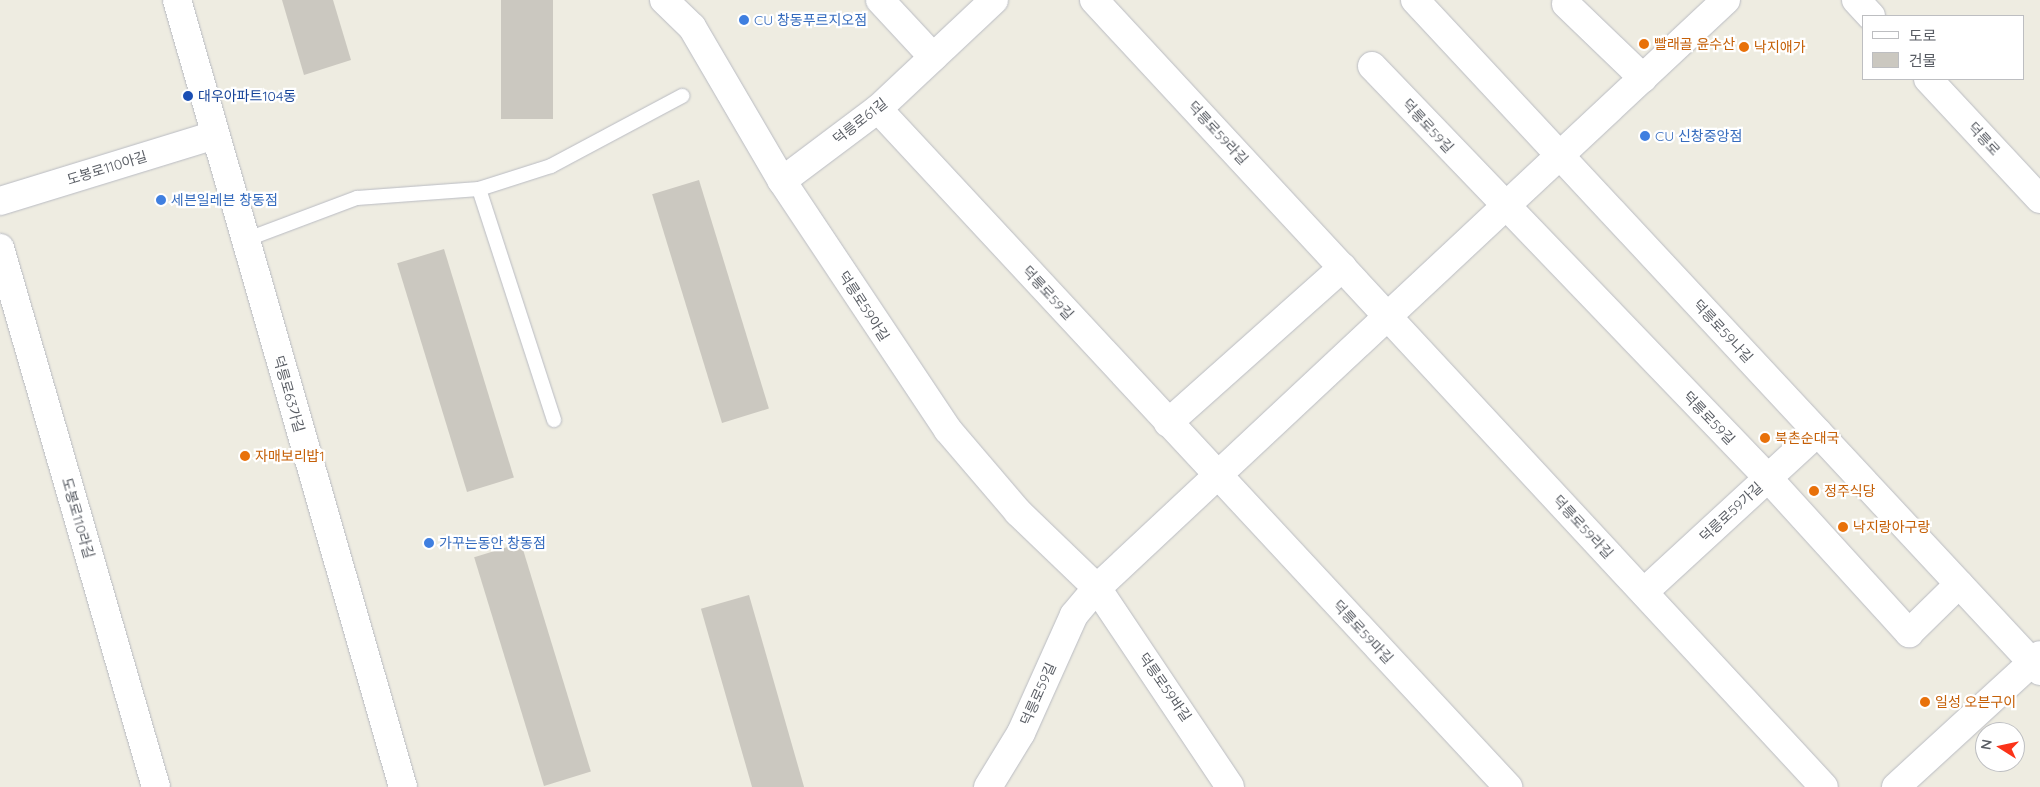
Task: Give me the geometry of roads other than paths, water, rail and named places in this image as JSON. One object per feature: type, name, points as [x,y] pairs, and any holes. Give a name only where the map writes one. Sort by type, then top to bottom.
[{"type":"street","name":"덕릉로63가길","points":[[177,0],[214,135],[403,787]]},
{"type":"street","name":"덕릉로59아길","points":[[664,0],[692,27],[782,180],[948,430],[1018,512],[1097,588]]},
{"type":"street","points":[[880,0],[933,58]]},
{"type":"street","name":"덕릉로61길","points":[[782,180],[878,109],[994,0]]},
{"type":"street","name":"덕릉로59라길","points":[[1094,0],[1824,787]]},
{"type":"street","name":"덕릉로59나길","points":[[1414,0],[1959,584],[2037,662]]},
{"type":"street","name":"덕릉로59길","points":[[988,787],[1021,733],[1074,614],[1097,588],[1561,157],[1726,0]]},
{"type":"street","points":[[1856,0],[1870,15]]},
{"type":"street","points":[[1566,4],[1643,78]]},
{"type":"street","name":"덕릉로59길","points":[[1372,66],[1505,208],[1768,478],[1909,633],[1959,584]]},
{"type":"street","name":"덕릉로","points":[[1929,80],[2040,199]]},
{"type":"street","name":"덕릉로59길","points":[[878,109],[1218,477]]},
{"type":"street","name":"도봉로110아길","points":[[0,201],[214,135]]},
{"type":"street","name":"도봉로110라길","points":[[0,248],[156,787]]},
{"type":"street","points":[[1168,423],[1343,267]]},
{"type":"street","name":"덕릉로59가길","points":[[1644,592],[1818,432]]},
{"type":"street","name":"덕릉로59마길","points":[[1218,477],[1508,787]]},
{"type":"street","name":"덕릉로59바길","points":[[1097,588],[1230,787]]},
{"type":"street","points":[[1896,787],[2037,662]]},
{"type":"lane","points":[[245,240],[357,198],[479,189],[551,166],[682,96]]},
{"type":"lane","points":[[479,189],[554,420]]},
{"type":"place","name":"CU 창동푸르지오점","points":[[744,20]]},
{"type":"place","name":"빨래골 윤수산","points":[[1644,44]]},
{"type":"place","name":"낙지애가","points":[[1744,47]]},
{"type":"place","name":"대우아파트104동","points":[[188,96]]},
{"type":"place","name":"CU 신창중앙점","points":[[1645,136]]},
{"type":"place","name":"세븐일레븐 창동점","points":[[161,200]]},
{"type":"place","name":"북촌순대국","points":[[1765,438]]},
{"type":"place","name":"자매보리밥1","points":[[245,456]]},
{"type":"place","name":"정주식당","points":[[1814,491]]},
{"type":"place","name":"낙지랑아구랑","points":[[1843,527]]},
{"type":"place","name":"가꾸는동안 창동점","points":[[429,543]]},
{"type":"place","name":"일성 오븐구이","points":[[1925,702]]}]
